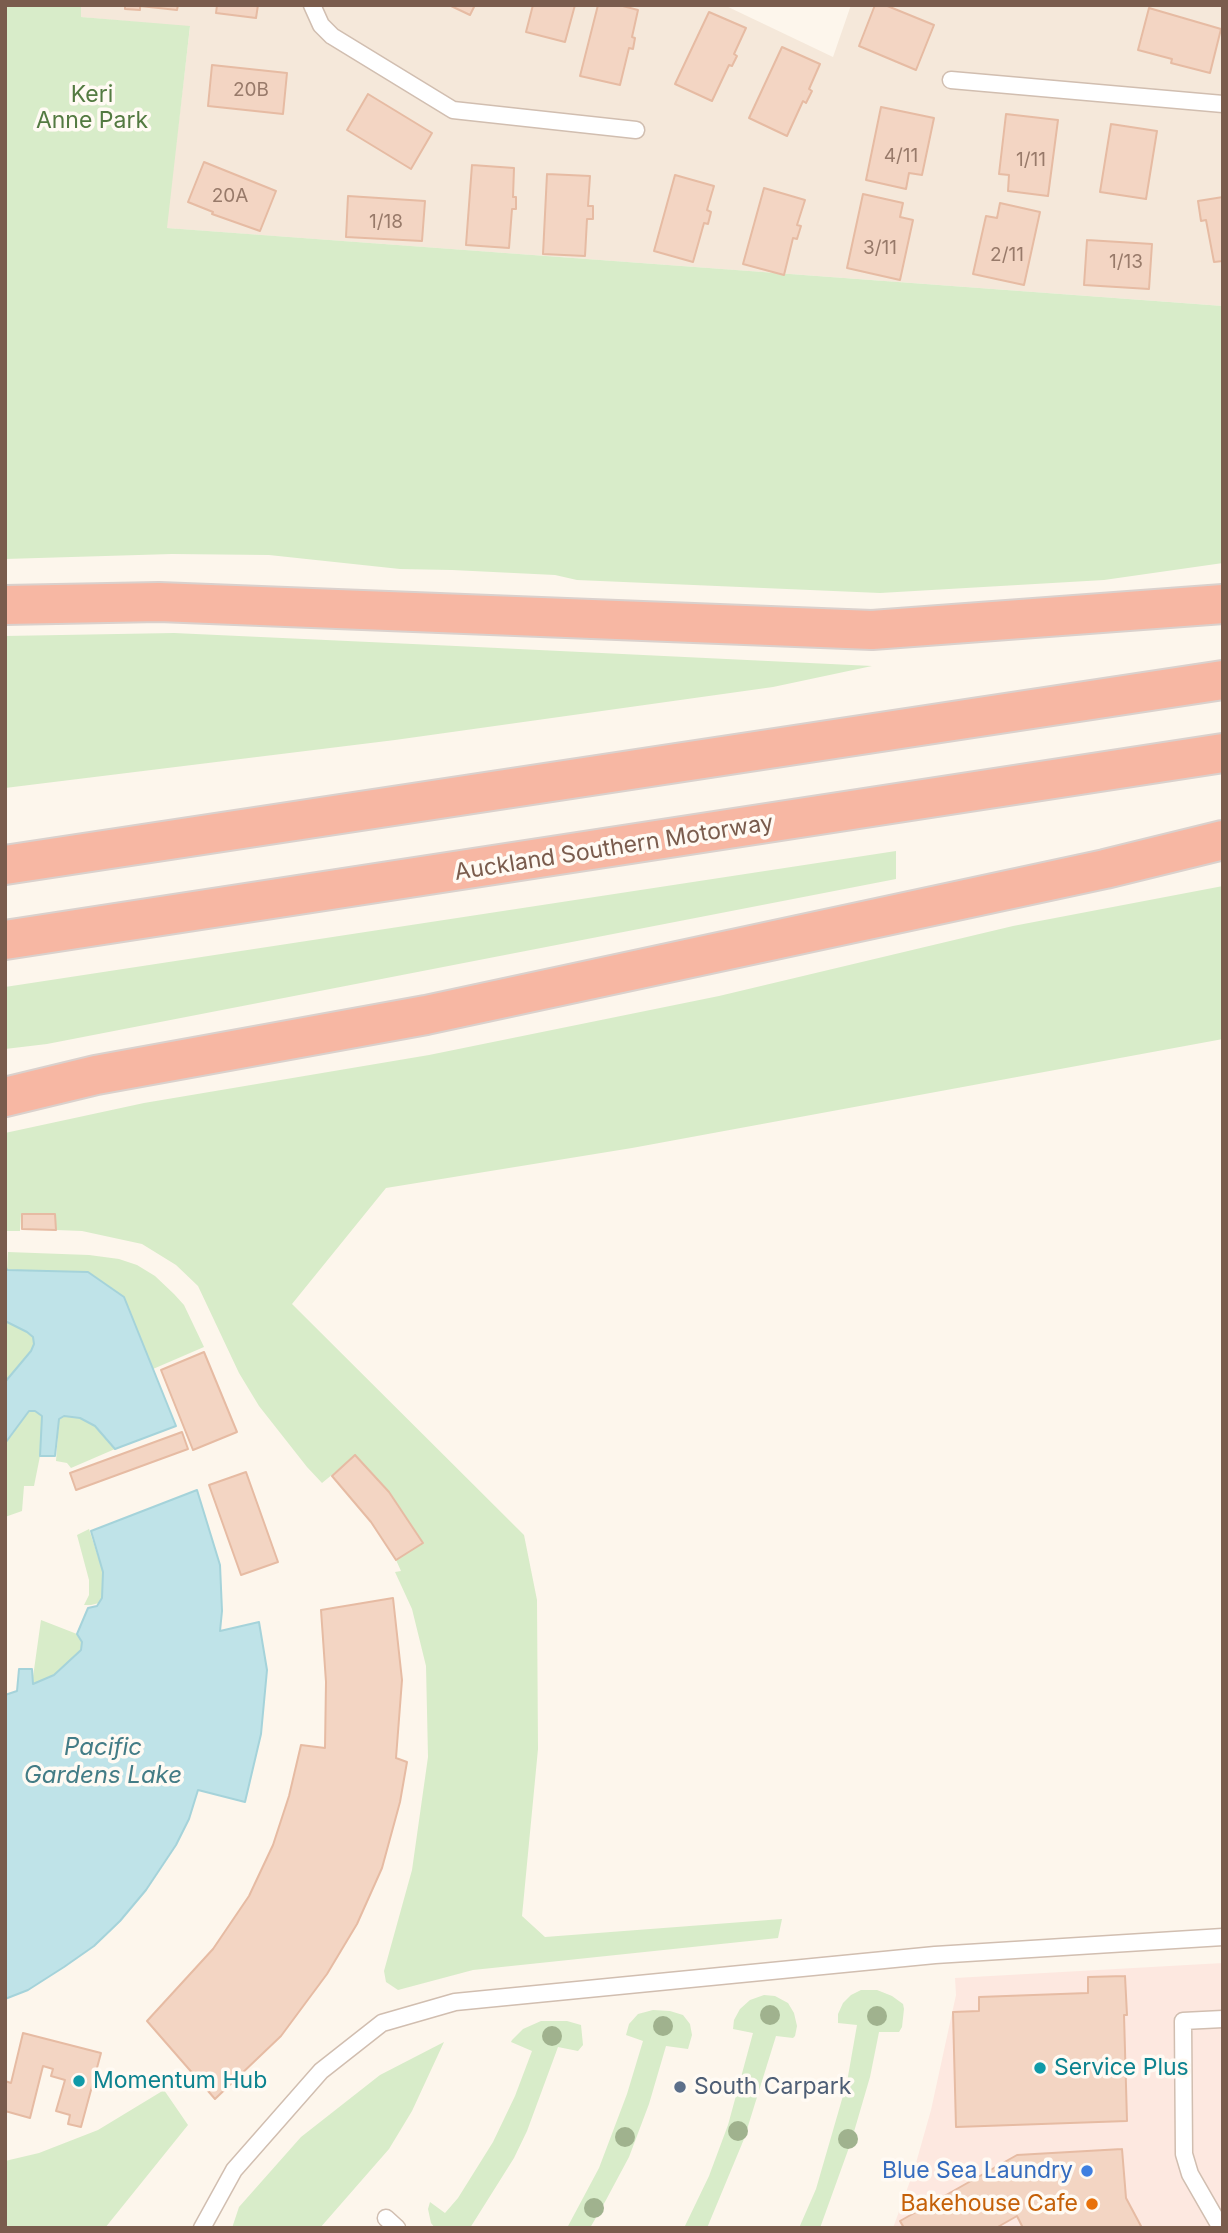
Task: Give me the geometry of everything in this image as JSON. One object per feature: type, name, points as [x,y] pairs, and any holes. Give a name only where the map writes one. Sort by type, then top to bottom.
[{"type":"highway","points":[[5,606],[172,602],[872,630],[1223,604]]},
{"type":"highway","points":[[5,866],[1223,680]]},
{"type":"highway","name":"Auckland Southern Motorway","points":[[5,940],[1223,753]]},
{"type":"highway","points":[[5,1097],[96,1075],[466,1006],[1092,872],[1223,840]]},
{"type":"highway","points":[[5,1086],[96,1075]]},
{"type":"lane","points":[[312,5],[321,25],[331,36],[453,110],[636,130]]},
{"type":"lane","points":[[951,80],[1223,104]]},
{"type":"lane","points":[[202,2228],[234,2170],[321,2071],[382,2023],[455,2002],[935,1955],[1223,1937]]},
{"type":"lane","points":[[1221,2228],[1190,2174],[1184,2154],[1183,2021],[1223,2019]]},
{"type":"shaded area","points":[[81,5],[724,5],[833,57],[851,5],[1223,5],[1223,306],[166,228],[190,27],[80,17]]},
{"type":"shaded area","points":[[1223,1963],[1223,2228],[893,2228],[914,2170],[931,2110],[956,1995],[955,1978]]},
{"type":"green space","name":"Keri Anne Park","points":[[5,5],[81,5],[81,17],[190,26],[167,228],[1223,306],[1223,563],[1104,580],[880,593],[577,580],[555,575],[400,569],[269,555],[172,554],[5,559]]},
{"type":"green space","points":[[174,633],[872,666],[773,687],[395,740],[5,788],[5,636]]},
{"type":"green space","points":[[896,851],[896,879],[47,1044],[5,1049],[5,987]]},
{"type":"green space","points":[[1223,886],[1223,1039],[632,1148],[386,1188],[292,1304],[524,1535],[537,1600],[538,1749],[522,1916],[545,1937],[782,1919],[778,1938],[473,1970],[398,1990],[386,1982],[384,1971],[412,1870],[428,1757],[426,1666],[412,1609],[395,1572],[401,1571],[396,1560],[423,1543],[389,1493],[355,1456],[322,1483],[307,1467],[259,1406],[239,1373],[198,1286],[176,1265],[142,1244],[82,1231],[56,1230],[55,1214],[21,1214],[20,1231],[5,1231],[5,1133],[144,1103],[429,1055],[719,996],[1013,926]]},
{"type":"green space","points":[[8,1252],[89,1255],[119,1259],[137,1265],[155,1276],[184,1305],[204,1347],[153,1369],[124,1298],[7,1270]]},
{"type":"green space","points":[[5,1321],[27,1332],[33,1337],[34,1344],[32,1351],[5,1382]]},
{"type":"green space","points":[[29,1411],[42,1415],[40,1456],[34,1486],[24,1486],[22,1511],[5,1517],[6,1442]]},
{"type":"green space","points":[[64,1416],[80,1418],[95,1426],[115,1449],[71,1468],[67,1463],[56,1461],[59,1419]]},
{"type":"green space","points":[[89,1529],[103,1572],[102,1598],[99,1603],[84,1605],[89,1595],[89,1580],[77,1535]]},
{"type":"green space","points":[[41,1620],[77,1634],[82,1642],[81,1650],[54,1675],[32,1684]]},
{"type":"green space","points":[[861,1990],[877,1990],[903,2004],[902,2027],[899,2032],[879,2032],[870,2077],[851,2142],[820,2228],[799,2228],[816,2189],[847,2082],[857,2025],[838,2023],[838,2014],[843,2003]]},
{"type":"green space","points":[[764,1995],[775,1996],[788,2003],[797,2026],[795,2036],[776,2036],[744,2139],[707,2228],[684,2228],[709,2176],[728,2125],[753,2033],[733,2029],[734,2020],[740,2009],[750,2000]]},
{"type":"green space","points":[[653,2010],[683,2015],[690,2024],[692,2035],[688,2049],[666,2046],[649,2104],[629,2157],[606,2200],[590,2228],[567,2228],[599,2168],[627,2094],[643,2041],[626,2035],[629,2024],[638,2014]]},
{"type":"green space","points":[[541,2021],[567,2021],[581,2025],[583,2045],[578,2051],[558,2047],[527,2131],[514,2158],[470,2228],[435,2228],[428,2209],[430,2202],[445,2213],[458,2198],[493,2142],[515,2096],[532,2051],[511,2042],[512,2040],[523,2029]]},
{"type":"green space","points":[[444,2042],[412,2111],[389,2149],[320,2228],[232,2228],[239,2207],[301,2137],[380,2075]]},
{"type":"green space","points":[[164,2090],[188,2125],[105,2228],[5,2228],[5,2161],[39,2153],[98,2130]]},
{"type":"water","points":[[5,1265],[7,1270],[88,1272],[124,1297],[176,1426],[115,1449],[95,1426],[80,1418],[64,1416],[59,1419],[55,1456],[40,1456],[42,1416],[35,1411],[29,1411],[6,1442],[5,1456],[5,1382],[34,1344],[33,1337],[27,1332],[5,1321]]},
{"type":"water","name":"Pacific Gardens Lake","points":[[197,1490],[220,1565],[220,1631],[259,1622],[267,1670],[261,1734],[245,1802],[198,1790],[189,1819],[176,1845],[146,1890],[120,1921],[94,1946],[64,1967],[28,1990],[5,1999],[5,1695],[17,1691],[19,1669],[32,1669],[33,1684],[54,1675],[81,1650],[82,1642],[77,1634],[88,1608],[97,1606],[102,1598],[103,1572],[91,1531]]},
{"type":"building","points":[[125,5],[178,5],[177,10],[140,6],[140,10],[125,9]]},
{"type":"building","points":[[217,5],[258,5],[256,18],[216,13]]},
{"type":"building","points":[[449,5],[475,5],[470,15]]},
{"type":"building","points":[[533,5],[575,5],[565,42],[526,32]]},
{"type":"building","points":[[598,5],[619,5],[638,10],[632,37],[635,38],[633,49],[629,48],[620,85],[580,76]]},
{"type":"building","points":[[875,5],[885,5],[934,25],[916,70],[859,46]]},
{"type":"building","points":[[1149,8],[1221,29],[1210,73],[1171,63],[1172,59],[1138,50]]},
{"type":"building","points":[[709,12],[746,28],[734,54],[737,56],[732,66],[729,65],[712,101],[675,84]]},
{"type":"building","points":[[782,47],[820,64],[809,89],[812,91],[806,103],[803,101],[787,136],[749,118]]},
{"type":"building","points":[[212,65],[287,73],[283,114],[208,106]]},
{"type":"building","points":[[368,94],[432,133],[411,169],[347,130]]},
{"type":"building","points":[[881,107],[934,118],[922,175],[909,173],[906,189],[866,180]]},
{"type":"building","points":[[1006,114],[1058,120],[1048,196],[1008,191],[1009,175],[999,174]]},
{"type":"building","points":[[1111,124],[1157,131],[1146,199],[1100,192]]},
{"type":"building","points":[[204,162],[276,191],[260,231],[212,214],[213,212],[188,202]]},
{"type":"building","points":[[472,165],[514,168],[513,197],[516,197],[516,209],[512,209],[509,248],[466,245]]},
{"type":"building","points":[[547,174],[590,176],[588,206],[593,206],[593,219],[587,219],[585,256],[543,254]]},
{"type":"building","points":[[675,175],[714,186],[707,210],[711,212],[708,224],[704,223],[693,262],[654,251]]},
{"type":"building","points":[[764,188],[805,200],[797,225],[801,226],[797,239],[793,238],[784,275],[743,264]]},
{"type":"building","points":[[863,194],[903,203],[900,217],[913,220],[900,280],[847,268]]},
{"type":"building","points":[[348,196],[425,201],[422,241],[346,237]]},
{"type":"building","points":[[1223,197],[1223,261],[1214,262],[1206,220],[1201,221],[1198,201]]},
{"type":"building","points":[[1000,203],[1040,212],[1024,285],[973,274],[986,216],[997,218]]},
{"type":"building","points":[[1087,240],[1152,244],[1149,289],[1084,285]]},
{"type":"building","points":[[22,1214],[55,1214],[56,1230],[22,1229]]},
{"type":"building","points":[[204,1352],[237,1432],[193,1450],[161,1370]]},
{"type":"building","points":[[182,1432],[188,1449],[76,1490],[70,1473]]},
{"type":"building","points":[[355,1455],[389,1492],[423,1543],[396,1560],[371,1522],[332,1476]]},
{"type":"building","points":[[246,1472],[278,1562],[241,1575],[209,1485]]},
{"type":"building","points":[[393,1598],[402,1680],[396,1758],[407,1762],[400,1802],[382,1868],[357,1924],[327,1974],[281,2036],[215,2099],[147,2021],[213,1949],[249,1896],[273,1845],[289,1796],[301,1745],[325,1748],[326,1682],[321,1610]]},
{"type":"building","name":"Service Plus","points":[[1125,1976],[1127,2121],[956,2127],[953,2012],[979,2011],[979,1997],[1088,1993],[1088,1977]]},
{"type":"building","name":"Momentum Hub","points":[[23,2033],[101,2053],[81,2127],[68,2124],[70,2115],[56,2111],[65,2080],[51,2076],[53,2069],[43,2066],[30,2118],[5,2111],[5,2081],[11,2083]]},
{"type":"building","points":[[1122,2149],[1126,2198],[1142,2228],[1023,2228],[1017,2216],[996,2228],[904,2228],[900,2221],[1017,2155]]},
{"type":"place","name":"Service Plus","points":[[1040,2068]]},
{"type":"place","name":"Momentum Hub","points":[[79,2081]]},
{"type":"place","name":"South Carpark","points":[[680,2087]]},
{"type":"place","name":"Blue Sea Laundry","points":[[1087,2171]]},
{"type":"place","name":"Bakehouse Cafe","points":[[1092,2204]]}]
